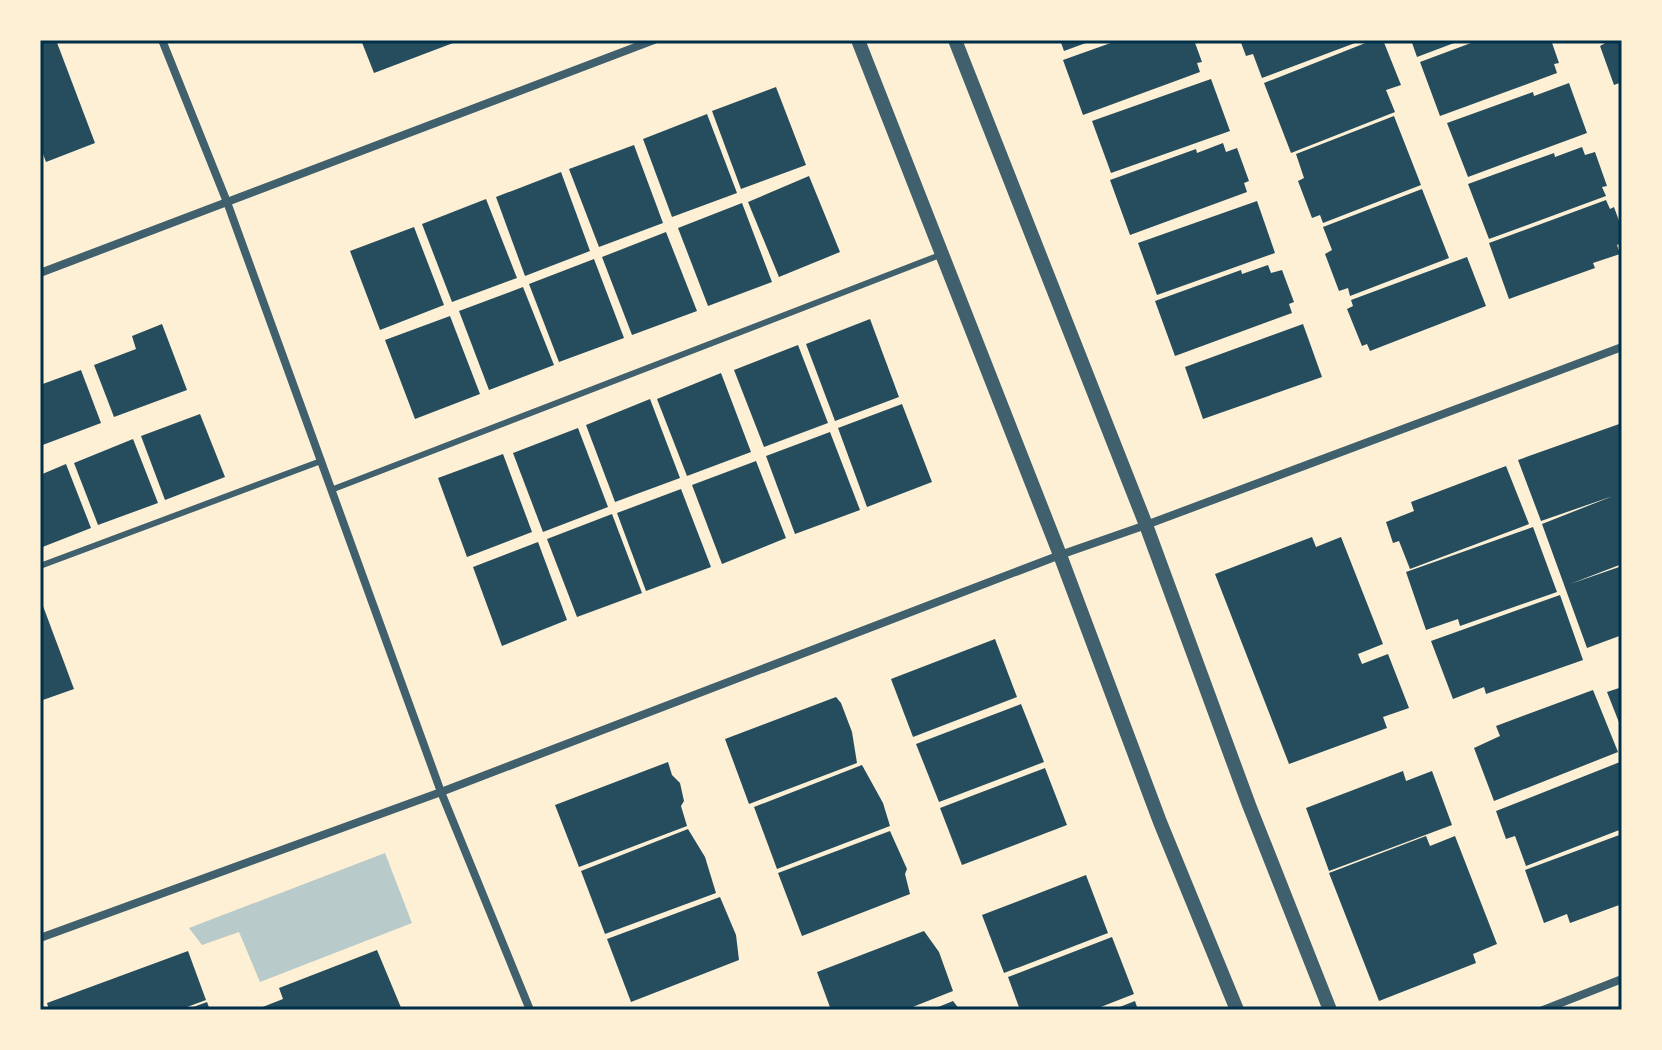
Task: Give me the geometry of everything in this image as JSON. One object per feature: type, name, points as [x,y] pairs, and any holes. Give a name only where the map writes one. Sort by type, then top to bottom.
[{"type":"street","points":[[162,40],[227,202],[441,792],[530,1010]]},
{"type":"street","points":[[40,273],[654,40]]},
{"type":"street","points":[[858,40],[1060,555],[1160,822],[1237,1010]]},
{"type":"street","points":[[955,40],[1146,525],[1249,805],[1330,1010]]},
{"type":"street","points":[[40,938],[441,792],[1060,555],[1622,347]]},
{"type":"street","points":[[1543,1010],[1622,979]]},
{"type":"lane","points":[[331,490],[942,255]]},
{"type":"lane","points":[[40,566],[321,461]]},
{"type":"shaded area","points":[[385,853],[412,923],[260,982],[239,932],[202,945],[189,928]]},
{"type":"building","points":[[40,40],[56,40],[95,143],[46,162],[40,146]]},
{"type":"building","points":[[361,40],[461,40],[374,73]]},
{"type":"building","points":[[1060,40],[1094,40],[1064,51]]},
{"type":"building","points":[[1119,40],[1194,40],[1202,62],[1197,63],[1200,72],[1083,115],[1063,60]]},
{"type":"building","points":[[1240,40],[1363,40],[1262,78],[1253,54],[1246,56]]},
{"type":"building","points":[[1373,40],[1383,40],[1401,85],[1386,90],[1395,112],[1291,153],[1264,83]]},
{"type":"building","points":[[1411,40],[1462,40],[1417,57]]},
{"type":"building","points":[[1479,40],[1551,40],[1559,63],[1554,64],[1557,73],[1440,116],[1420,62]]},
{"type":"building","points":[[1611,40],[1622,40],[1622,82],[1614,85],[1600,46]]},
{"type":"building","points":[[1211,79],[1230,131],[1111,173],[1092,121]]},
{"type":"building","points":[[1569,83],[1587,133],[1468,177],[1447,123],[1533,92],[1534,96]]},
{"type":"building","points":[[776,87],[806,165],[741,189],[712,111]]},
{"type":"building","points":[[707,114],[737,193],[672,217],[643,139]]},
{"type":"building","points":[[1394,116],[1421,185],[1323,223],[1320,215],[1312,218],[1298,181],[1304,178],[1296,154]]},
{"type":"building","points":[[1223,143],[1226,152],[1237,148],[1249,181],[1244,183],[1247,192],[1130,235],[1110,180],[1196,149],[1197,153]]},
{"type":"building","points":[[634,145],[663,223],[599,247],[569,169]]},
{"type":"building","points":[[1582,147],[1585,155],[1595,152],[1607,186],[1602,187],[1606,196],[1489,239],[1468,184],[1554,153],[1555,157]]},
{"type":"building","points":[[561,172],[590,251],[525,276],[496,197]]},
{"type":"building","points":[[809,176],[840,252],[779,277],[748,202]]},
{"type":"building","points":[[1422,189],[1449,258],[1350,296],[1348,288],[1339,291],[1325,254],[1332,250],[1323,227]]},
{"type":"building","points":[[486,199],[517,278],[452,302],[422,224]]},
{"type":"building","points":[[1606,200],[1610,209],[1614,207],[1622,229],[1622,243],[1617,245],[1620,254],[1593,263],[1595,268],[1509,299],[1489,243]]},
{"type":"building","points":[[1257,201],[1275,253],[1157,295],[1138,243]]},
{"type":"building","points":[[742,203],[772,282],[708,306],[678,228]]},
{"type":"building","points":[[414,227],[444,305],[380,330],[350,251]]},
{"type":"building","points":[[666,232],[697,311],[632,335],[602,257]]},
{"type":"building","points":[[1467,257],[1486,306],[1370,351],[1367,344],[1362,346],[1347,309],[1353,306],[1351,300]]},
{"type":"building","points":[[594,259],[624,338],[559,362],[529,284]]},
{"type":"building","points":[[1268,265],[1271,273],[1282,270],[1294,302],[1289,304],[1292,313],[1175,356],[1155,301],[1241,270],[1242,274]]},
{"type":"building","points":[[523,287],[554,365],[489,390],[459,311]]},
{"type":"building","points":[[450,316],[480,394],[415,419],[385,340]]},
{"type":"building","points":[[870,319],[899,397],[835,421],[806,344]]},
{"type":"building","points":[[162,324],[187,390],[114,417],[94,365],[136,349],[132,336]]},
{"type":"building","points":[[1303,324],[1322,377],[1203,419],[1185,367]]},
{"type":"building","points":[[798,345],[828,423],[764,447],[734,370]]},
{"type":"building","points":[[81,370],[101,423],[40,446],[40,385]]},
{"type":"building","points":[[721,373],[751,452],[687,476],[657,399]]},
{"type":"building","points":[[650,399],[680,478],[615,502],[586,425]]},
{"type":"building","points":[[902,404],[932,482],[867,507],[838,428]]},
{"type":"building","points":[[200,414],[225,477],[165,500],[141,436]]},
{"type":"building","points":[[1622,423],[1622,564],[1570,584],[1622,566],[1622,635],[1587,648],[1542,524],[1613,496],[1541,521],[1518,460]]},
{"type":"building","points":[[578,428],[608,507],[543,532],[513,453]]},
{"type":"building","points":[[830,432],[860,510],[795,534],[766,456]]},
{"type":"building","points":[[133,439],[158,503],[98,525],[74,463]]},
{"type":"building","points":[[503,454],[532,532],[467,557],[438,478]]},
{"type":"building","points":[[756,461],[786,538],[722,564],[692,485]]},
{"type":"building","points":[[66,464],[91,528],[40,548],[40,475]]},
{"type":"building","points":[[1506,466],[1529,524],[1410,569],[1399,541],[1393,543],[1386,522],[1414,511],[1411,502]]},
{"type":"building","points":[[681,489],[711,567],[646,591],[617,513]]},
{"type":"building","points":[[612,514],[642,593],[577,617],[547,539]]},
{"type":"building","points":[[1533,527],[1557,592],[1460,626],[1458,619],[1426,630],[1406,572]]},
{"type":"building","points":[[1312,537],[1316,547],[1341,537],[1383,644],[1358,654],[1362,664],[1388,654],[1409,708],[1383,717],[1387,728],[1289,764],[1215,574]]},
{"type":"building","points":[[538,542],[567,620],[502,646],[473,567]]},
{"type":"building","points":[[1560,595],[1583,660],[1486,694],[1484,687],[1453,699],[1431,641]]},
{"type":"building","points":[[43,606],[74,689],[40,701],[40,607]]},
{"type":"building","points":[[995,639],[1017,697],[913,737],[891,679]]},
{"type":"building","points":[[1622,687],[1622,730],[1607,692]]},
{"type":"building","points":[[1593,690],[1618,752],[1494,801],[1474,748],[1500,736],[1496,726]]},
{"type":"building","points":[[836,697],[852,732],[857,763],[749,804],[725,739]]},
{"type":"building","points":[[1021,704],[1044,762],[939,802],[916,744]]},
{"type":"building","points":[[668,762],[672,775],[680,783],[684,801],[681,806],[687,826],[579,867],[555,805]]},
{"type":"building","points":[[1620,762],[1622,829],[1526,866],[1515,836],[1506,839],[1496,811]]},
{"type":"building","points":[[862,765],[883,803],[890,826],[777,869],[754,807]]},
{"type":"building","points":[[1045,768],[1067,825],[962,865],[940,808]]},
{"type":"building","points":[[1403,771],[1406,781],[1432,771],[1452,825],[1329,871],[1306,808]]},
{"type":"building","points":[[688,829],[705,857],[716,893],[605,934],[581,871]]},
{"type":"building","points":[[890,831],[907,869],[905,874],[910,894],[802,936],[778,873]]},
{"type":"building","points":[[1622,834],[1622,904],[1570,923],[1567,914],[1544,923],[1525,870]]},
{"type":"building","points":[[1426,836],[1430,846],[1455,836],[1497,944],[1473,954],[1476,963],[1379,1001],[1329,873]]},
{"type":"building","points":[[1086,875],[1108,933],[1004,973],[982,915]]},
{"type":"building","points":[[720,897],[736,935],[739,960],[631,1002],[607,939]]},
{"type":"building","points":[[924,931],[939,952],[953,991],[905,1010],[831,1010],[817,972]]},
{"type":"building","points":[[1112,937],[1134,994],[1093,1010],[1020,1010],[1008,977]]},
{"type":"building","points":[[377,950],[402,1010],[255,1010],[283,999],[279,988]]},
{"type":"building","points":[[188,951],[206,1000],[179,1010],[49,1010],[47,1003]]},
{"type":"building","points":[[953,1001],[960,1010],[931,1010]]},
{"type":"building","points":[[1135,1001],[1138,1010],[1112,1010]]},
{"type":"building","points":[[207,1002],[210,1010],[185,1010]]}]
